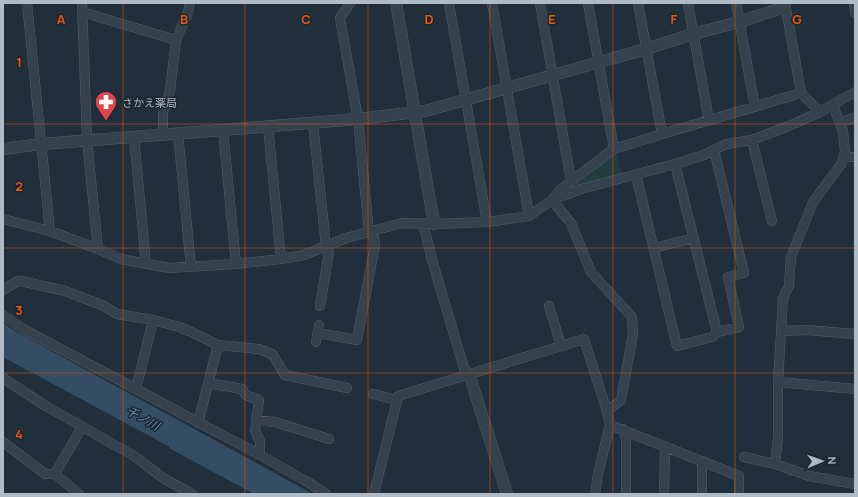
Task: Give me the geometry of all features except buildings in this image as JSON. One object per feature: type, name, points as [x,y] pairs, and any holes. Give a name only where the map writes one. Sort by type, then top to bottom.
[{"type":"street","points":[[27,3],[50,231]]},
{"type":"street","points":[[161,134],[163,127],[163,112],[170,91],[176,40],[188,12],[190,3]]},
{"type":"street","points":[[316,342],[319,329],[357,340],[375,245],[374,238],[369,232],[358,119],[340,18],[350,3]]},
{"type":"street","points":[[396,3],[415,113],[429,223],[432,260],[464,368],[469,374],[507,494]]},
{"type":"street","points":[[449,3],[487,222]]},
{"type":"street","points":[[492,3],[529,216]]},
{"type":"street","points":[[540,3],[571,181]]},
{"type":"street","points":[[588,3],[614,149]]},
{"type":"street","points":[[638,3],[662,134]]},
{"type":"street","points":[[688,3],[709,121]]},
{"type":"street","points":[[736,3],[755,107]]},
{"type":"street","points":[[854,3],[855,13]]},
{"type":"street","points":[[3,149],[41,144],[313,123],[415,113],[506,89],[693,34],[740,22],[785,5],[801,94],[820,112]]},
{"type":"street","points":[[98,249],[87,140],[82,7],[176,40]]},
{"type":"street","points":[[3,219],[50,231],[121,259],[169,268],[236,264],[281,259],[304,255],[346,238],[402,223],[487,222],[529,216],[552,200],[581,189],[676,164],[704,155],[726,144],[752,140],[789,126],[820,112],[855,92]]},
{"type":"street","points":[[552,200],[560,190],[614,149],[801,94]]},
{"type":"street","points":[[775,464],[778,437],[778,382],[783,298],[789,286],[791,257],[813,202],[842,163],[845,152],[843,131],[832,104]]},
{"type":"street","points":[[840,122],[855,118]]},
{"type":"street","points":[[313,123],[328,253],[320,306]]},
{"type":"street","points":[[268,126],[281,259]]},
{"type":"street","points":[[223,130],[236,264]]},
{"type":"street","points":[[178,133],[191,267]]},
{"type":"street","points":[[134,137],[146,264]]},
{"type":"street","points":[[752,140],[772,221]]},
{"type":"street","points":[[636,175],[677,346],[712,337],[717,332],[739,327],[728,277],[744,273],[714,150]]},
{"type":"street","points":[[844,157],[855,157]]},
{"type":"street","points":[[676,164],[717,332]]},
{"type":"street","points":[[552,200],[571,223],[591,272],[632,317],[633,334],[621,400],[607,411]]},
{"type":"street","points":[[654,248],[694,238]]},
{"type":"street","points":[[3,290],[16,282],[21,281],[65,290],[117,314],[153,320],[190,330],[218,345],[259,349],[272,354],[285,375],[347,388]]},
{"type":"street","points":[[549,306],[561,346]]},
{"type":"street","points":[[3,315],[23,329],[260,455],[326,494]]},
{"type":"street","points":[[136,389],[153,320]]},
{"type":"street","points":[[781,331],[807,330],[855,334]]},
{"type":"street","points":[[374,494],[398,396],[584,339],[610,425],[598,474],[595,494]]},
{"type":"street","points":[[198,423],[218,345]]},
{"type":"street","points":[[3,378],[44,405],[134,456],[163,478],[192,494]]},
{"type":"street","points":[[778,382],[855,389]]},
{"type":"street","points":[[208,383],[242,389],[246,395],[259,400],[255,431],[260,441],[260,455]]},
{"type":"street","points":[[373,394],[397,400]]},
{"type":"street","points":[[256,420],[275,422],[329,439]]},
{"type":"street","points":[[610,425],[739,476],[739,494]]},
{"type":"street","points":[[55,474],[82,427]]},
{"type":"street","points":[[623,429],[626,439],[626,494]]},
{"type":"street","points":[[3,442],[45,474],[55,474],[79,494]]},
{"type":"street","points":[[664,494],[665,446]]},
{"type":"street","points":[[744,457],[775,464],[809,476],[855,484]]},
{"type":"street","points":[[702,461],[702,494]]},
{"type":"green space","points":[[617,153],[622,174],[567,190]]},
{"type":"water","name":"千ノ川","points":[[3,323],[15,331],[313,494],[254,494],[3,357]]},
{"type":"place","name":"さかえ薬局","points":[[106,122]]}]
